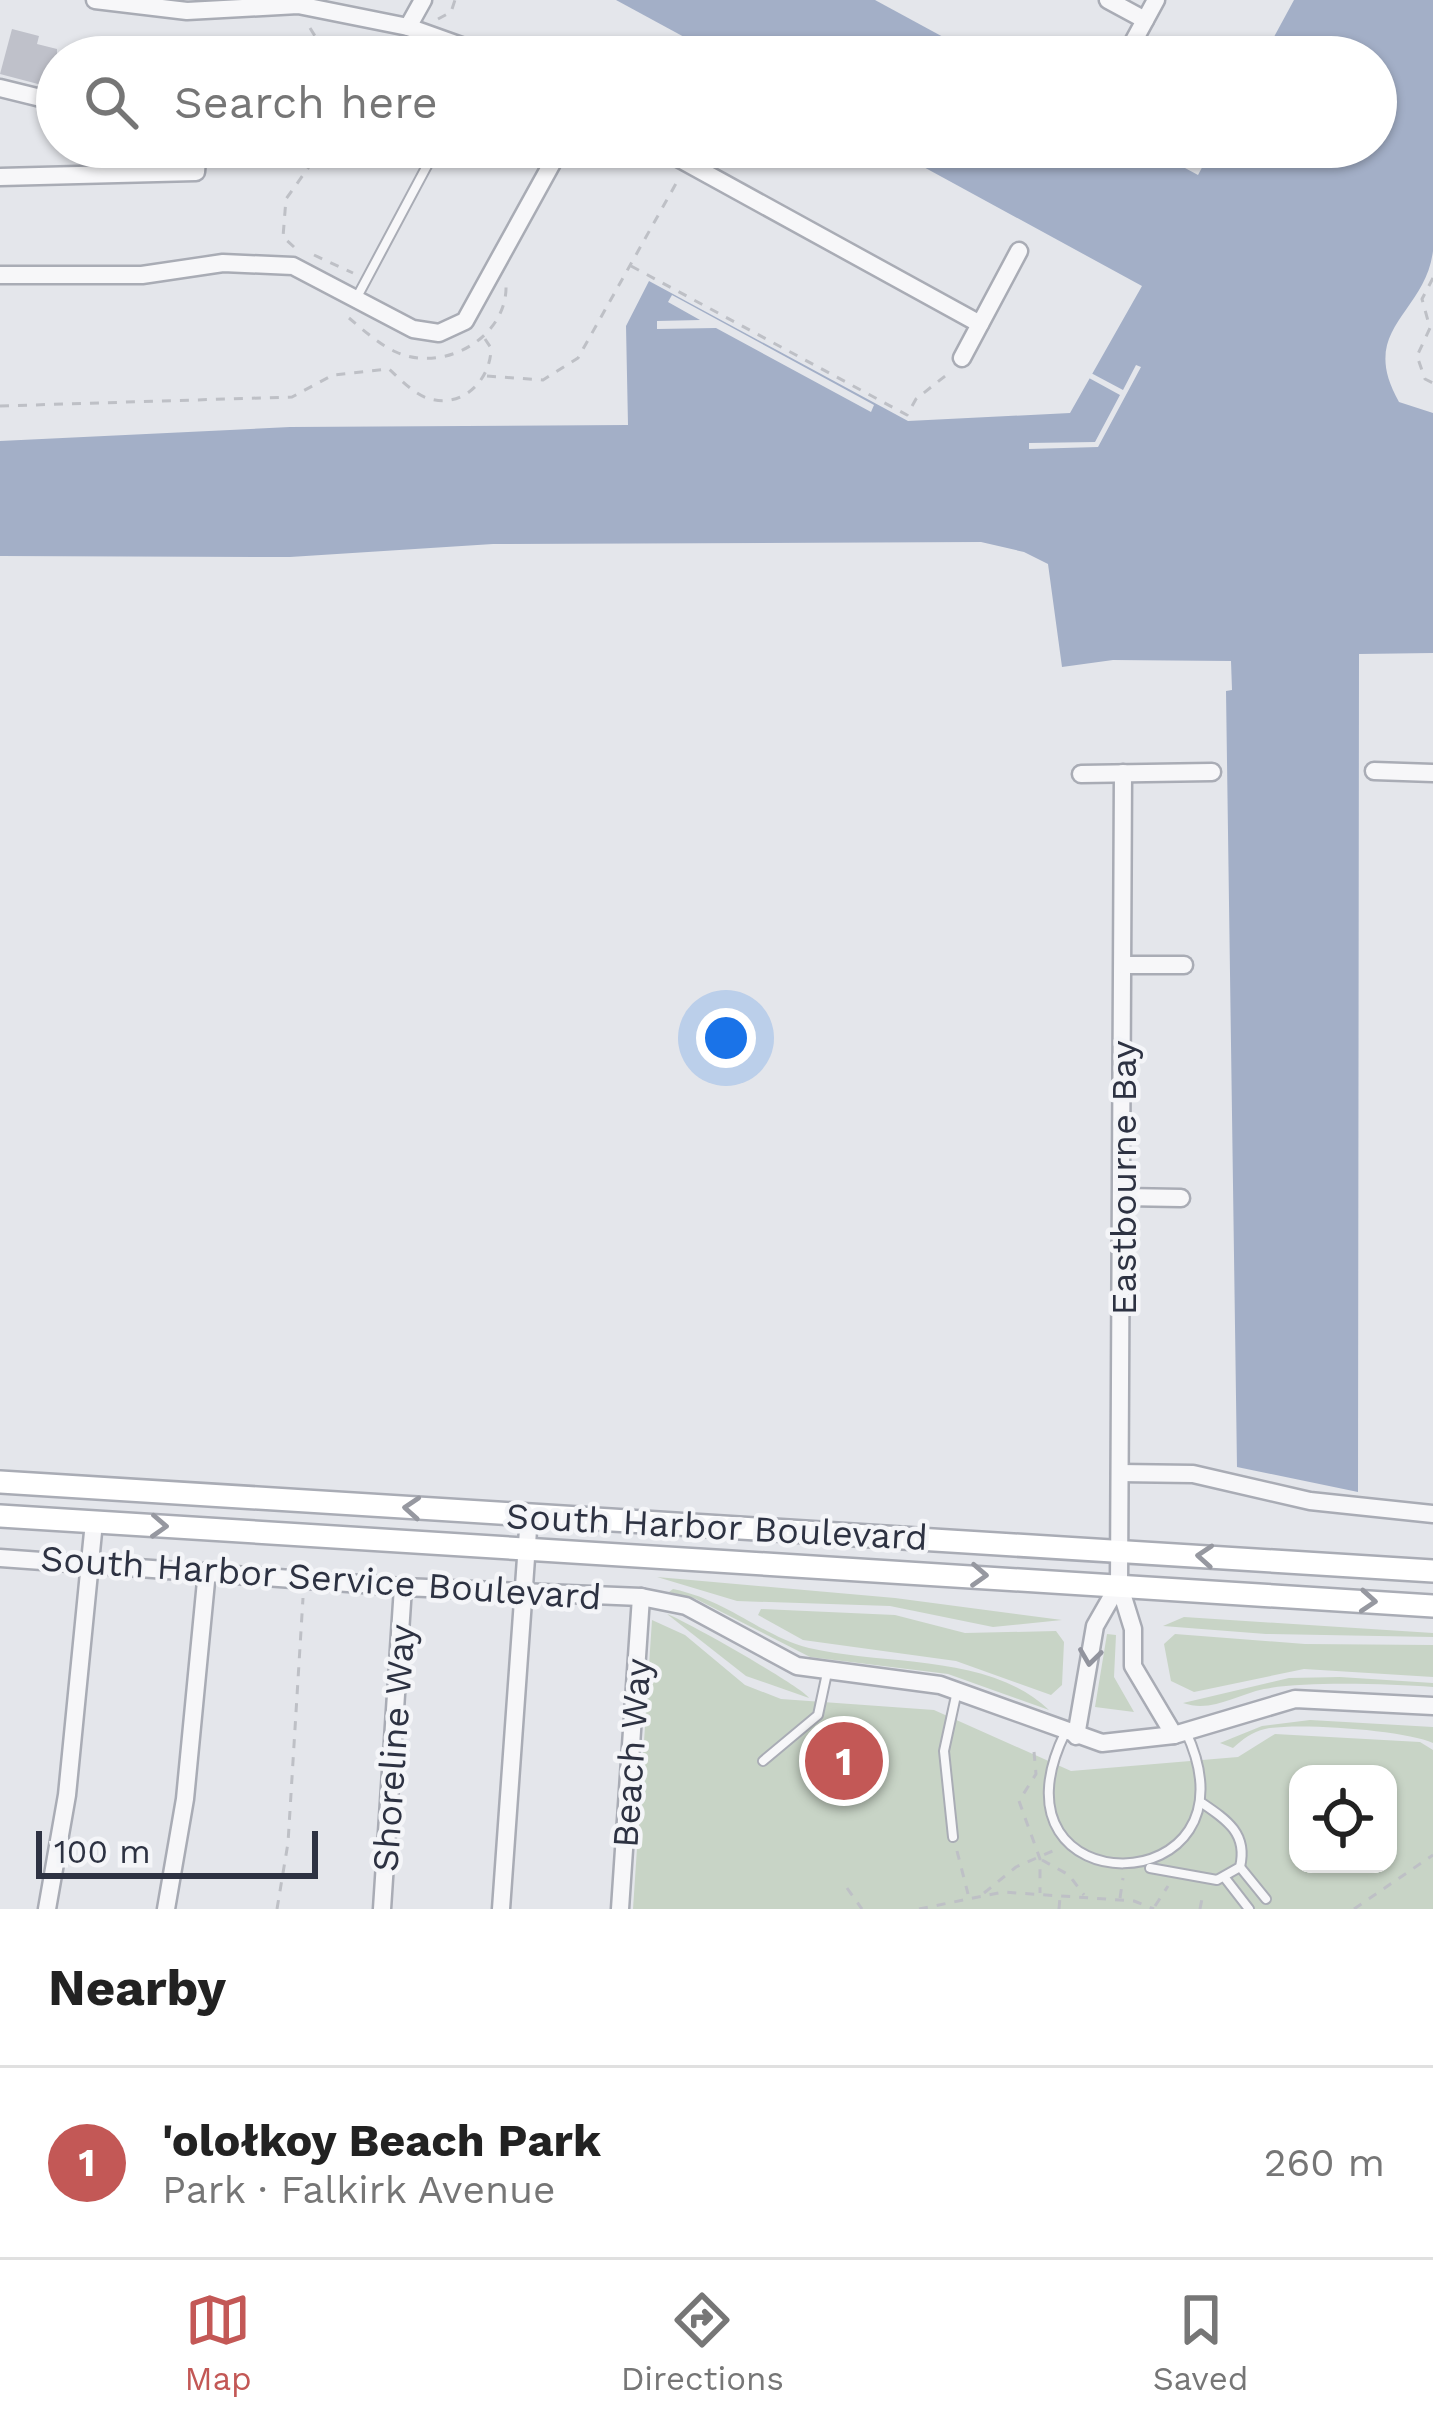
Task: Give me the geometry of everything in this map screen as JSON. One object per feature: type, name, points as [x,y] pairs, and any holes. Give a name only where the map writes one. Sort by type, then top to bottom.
[{"type":"main road","name":"South Harbor Boulevard","points":[[0,1482],[1433,1571]]},
{"type":"main road","name":"South Harbor Boulevard","points":[[0,1516],[1433,1606]]},
{"type":"street","points":[[95,0],[188,6],[299,2],[434,36]]},
{"type":"street","points":[[409,27],[423,0]]},
{"type":"street","points":[[1108,0],[1145,20]]},
{"type":"street","points":[[1136,36],[1156,0]]},
{"type":"street","points":[[0,88],[36,97]]},
{"type":"street","points":[[0,177],[196,172],[196,168]]},
{"type":"street","points":[[0,275],[142,275],[223,263],[293,266],[413,329],[439,333],[465,321],[549,168]]},
{"type":"street","points":[[696,168],[980,324]]},
{"type":"street","points":[[962,358],[1019,250]]},
{"type":"street","name":"Eastbourne Bay","points":[[1124,772],[1119,1583],[1133,1629],[1133,1666],[1180,1734]]},
{"type":"street","points":[[1081,774],[1212,772]]},
{"type":"street","points":[[1374,772],[1433,773]]},
{"type":"street","points":[[1124,965],[1184,964]]},
{"type":"street","points":[[1124,1197],[1181,1198]]},
{"type":"street","points":[[1120,1473],[1193,1474],[1310,1501],[1433,1514]]},
{"type":"street","points":[[501,1909],[529,1516]]},
{"type":"street","points":[[47,1909],[67,1795],[94,1522]]},
{"type":"street","name":"South Harbor Service Boulevard","points":[[0,1558],[403,1587],[641,1597],[686,1606],[796,1666],[957,1690],[1071,1734]]},
{"type":"street","points":[[166,1909],[185,1799],[207,1571]]},
{"type":"street","name":"Eastbourne Bay","points":[[1071,1734],[1095,1626],[1119,1583]]},
{"type":"street","name":"Shoreline Way","points":[[382,1909],[403,1587]]},
{"type":"street","name":"Beach Way","points":[[620,1909],[641,1597]]},
{"type":"street","points":[[1071,1734],[1118,1743],[1180,1734],[1295,1700],[1433,1706]]},
{"type":"lane","points":[[357,297],[426,168]]},
{"type":"lane","points":[[763,1761],[818,1715],[827,1672]]},
{"type":"lane","points":[[953,1837],[944,1751],[957,1690]]},
{"type":"lane","points":[[1071,1734],[1046,1785],[1046,1810],[1063,1846],[1089,1864],[1124,1871],[1168,1857],[1187,1835],[1202,1804],[1198,1758],[1180,1734]]},
{"type":"lane","points":[[1202,1804],[1233,1826],[1242,1841],[1240,1867],[1266,1899]]},
{"type":"lane","points":[[1148,1867],[1204,1884],[1226,1878],[1240,1867]]},
{"type":"lane","points":[[1226,1878],[1249,1909]]},
{"type":"path","points":[[299,2],[317,36]]},
{"type":"path","points":[[486,376],[523,381],[563,371],[591,343],[684,168]]},
{"type":"path","points":[[631,266],[907,415],[916,399],[962,358]]},
{"type":"path","points":[[1433,278],[1422,299],[1430,328],[1417,356],[1424,379],[1433,383]]},
{"type":"path","points":[[0,406],[292,397],[333,375],[389,369],[428,398],[449,400],[472,391],[486,376],[491,348],[484,339]]},
{"type":"path","points":[[389,369],[398,354]]},
{"type":"path","points":[[277,1909],[287,1843],[305,1578]]},
{"type":"path","points":[[1034,1752],[1036,1774],[1019,1802],[1040,1859],[1040,1894]]},
{"type":"path","points":[[953,1837],[969,1896]]},
{"type":"path","points":[[982,1894],[1016,1867],[1063,1846]]},
{"type":"path","points":[[1354,1909],[1433,1855]]},
{"type":"path","points":[[1040,1859],[1069,1875],[1085,1897]]},
{"type":"path","points":[[1120,1900],[1124,1871]]},
{"type":"path","points":[[1188,1887],[1204,1884],[1200,1909]]},
{"type":"path","points":[[919,1909],[982,1894],[1120,1900],[1154,1909],[1164,1886],[1172,1886]]},
{"type":"path","points":[[848,1888],[862,1909]]},
{"type":"path","points":[[1059,1909],[1061,1896]]},
{"type":"green space","points":[[657,1577],[895,1598],[1062,1620],[993,1627],[890,1606],[737,1601]]},
{"type":"green space","points":[[673,1589],[712,1602],[792,1643],[967,1670],[1025,1692],[1049,1710],[948,1674],[810,1657],[696,1599],[669,1592]]},
{"type":"green space","points":[[761,1609],[895,1615],[965,1633],[1056,1631],[1064,1642],[1062,1685],[1051,1695],[956,1661],[803,1640],[758,1615]]},
{"type":"green space","points":[[667,1614],[743,1655],[809,1698],[746,1676]]},
{"type":"green space","points":[[1184,1617],[1433,1633],[1433,1637],[1266,1634],[1163,1626]]},
{"type":"green space","points":[[652,1620],[685,1635],[745,1685],[781,1699],[934,1710],[1071,1771],[1238,1757],[1275,1734],[1420,1742],[1433,1750],[1433,1909],[633,1909]]},
{"type":"green space","points":[[1107,1634],[1116,1635],[1114,1677],[1134,1712],[1095,1707]]},
{"type":"green space","points":[[1175,1634],[1305,1644],[1433,1645],[1433,1677],[1304,1669],[1194,1692],[1171,1681],[1164,1644]]},
{"type":"green space","points":[[1289,1678],[1433,1683],[1433,1687],[1302,1685],[1264,1689],[1214,1705],[1183,1703]]},
{"type":"green space","points":[[1310,1720],[1433,1727],[1433,1743],[1376,1731],[1300,1726],[1260,1730],[1233,1748],[1220,1743],[1262,1726]]},
{"type":"water","points":[[616,0],[875,0],[941,36],[682,36]]},
{"type":"water","points":[[1294,0],[1433,0],[1433,251],[1428,273],[1397,323],[1385,356],[1399,402],[1433,413],[1433,653],[1359,654],[1358,1492],[1237,1467],[1226,691],[1232,690],[1231,661],[1113,660],[1062,667],[1048,564],[1024,552],[981,542],[493,544],[290,557],[0,556],[0,441],[290,427],[628,425],[626,326],[649,281],[908,421],[1070,413],[1142,286],[926,168],[1185,168],[1198,175],[1202,168],[1397,168],[1397,36],[1274,36]]},
{"type":"pier","points":[[672,295],[874,405],[871,412],[716,328],[657,329],[657,321],[700,320],[668,302]]},
{"type":"pier","points":[[1136,365],[1141,367],[1098,447],[1029,449],[1029,443],[1095,442],[1120,395],[1089,378],[1091,373],[1123,390]]},
{"type":"building","points":[[12,29],[39,36],[36,83],[0,74]]},
{"type":"place","name":"'olołkoy Beach Park","points":[[844,1761]]}]
